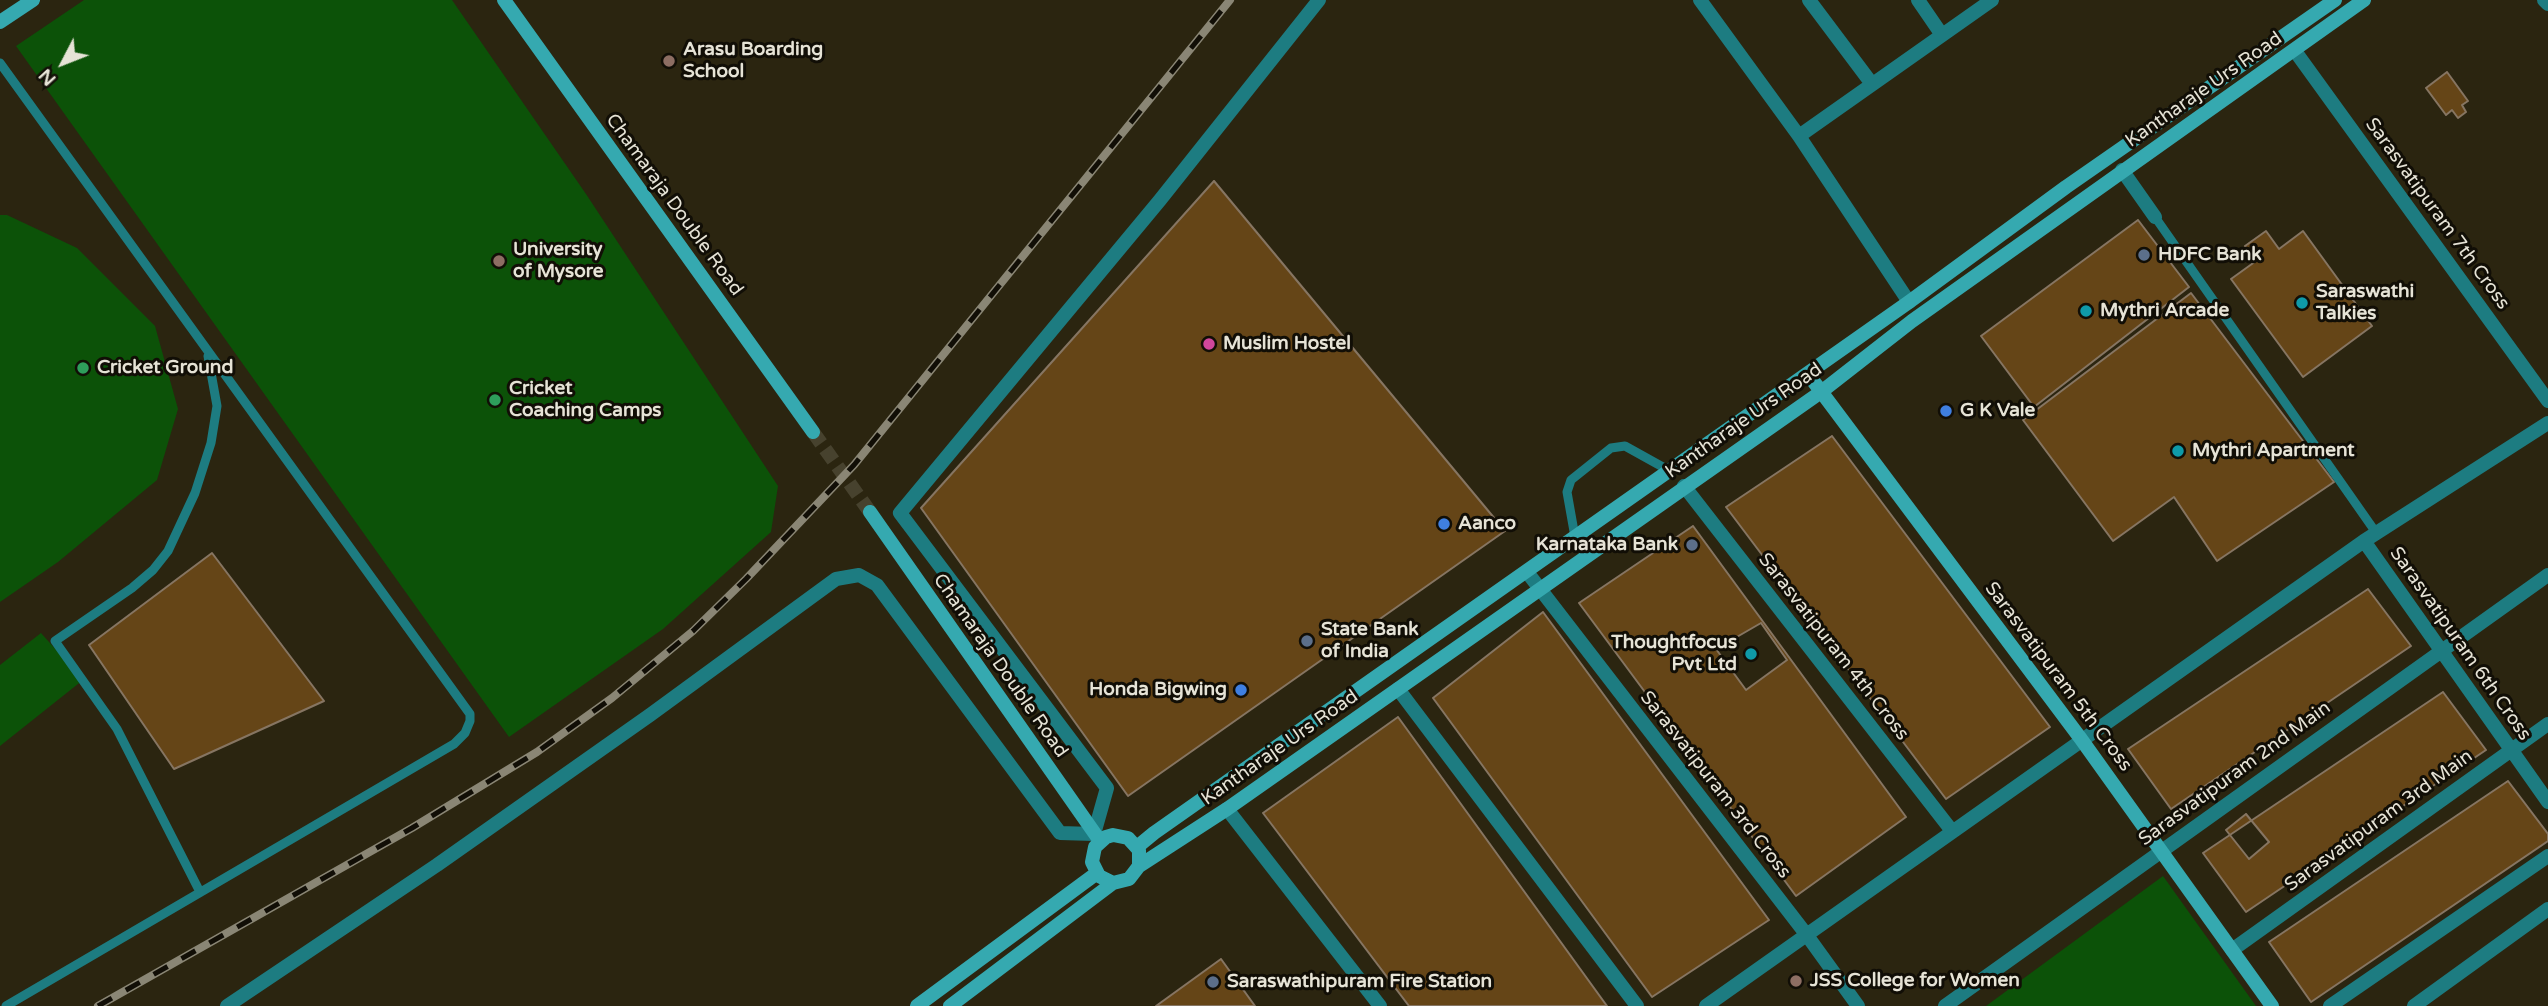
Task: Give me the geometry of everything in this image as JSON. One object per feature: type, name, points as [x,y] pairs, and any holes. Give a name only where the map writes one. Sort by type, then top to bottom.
[{"type":"street","points":[[0,22],[33,0]]},
{"type":"street","name":"Chamaraja Double Road","points":[[504,0],[813,432]]},
{"type":"street","points":[[1113,883],[1097,873],[1092,862],[1107,788],[900,513],[1160,200],[1319,0]]},
{"type":"street","points":[[1700,0],[1799,136],[1909,302]]},
{"type":"street","points":[[1809,0],[1872,85]]},
{"type":"street","points":[[1918,0],[1942,35]]},
{"type":"street","points":[[1799,136],[1992,0]]},
{"type":"street","name":"Kantharaje Urs Road","points":[[1137,847],[1808,374],[2066,187],[2335,0]]},
{"type":"street","name":"Kantharaje Urs Road","points":[[1139,866],[1227,809],[1821,392],[1912,321],[2364,0]]},
{"type":"street","points":[[2544,0],[2548,4]]},
{"type":"street","name":"Sarasvatipuram 7th Cross","points":[[2295,51],[2548,401]]},
{"type":"street","points":[[2122,170],[2155,218]]},
{"type":"street","name":"Sarasvatipuram 5th Cross","points":[[1808,374],[2081,739],[2272,1006]]},
{"type":"street","points":[[1706,1006],[2081,739],[2371,538],[2548,423]]},
{"type":"street","name":"Sarasvatipuram 4th Cross","points":[[1684,486],[1952,831]]},
{"type":"street","name":"Chamaraja Double Road","points":[[870,512],[1097,838]]},
{"type":"street","name":"Sarasvatipuram 6th Cross","points":[[2371,538],[2441,650],[2548,802]]},
{"type":"street","name":"Sarasvatipuram 3rd Cross","points":[[1527,572],[1806,934],[1858,1006]]},
{"type":"street","points":[[227,1006],[437,865],[650,715],[836,579],[859,575],[877,585],[1060,833],[1097,838],[1121,835],[1137,847],[1140,858],[1139,866],[1129,879],[1113,883],[950,1006]]},
{"type":"street","name":"Sarasvatipuram 2nd Main","points":[[1945,1006],[2548,575]]},
{"type":"street","points":[[1398,689],[1637,1006]]},
{"type":"street","name":"Sarasvatipuram 3rd Main","points":[[2232,950],[2548,724]]},
{"type":"street","points":[[1227,809],[1380,1006]]},
{"type":"street","points":[[2330,1006],[2548,856]]},
{"type":"street","points":[[917,1006],[1097,873]]},
{"type":"street","points":[[2414,1006],[2548,909]]},
{"type":"lane","points":[[0,63],[470,713],[465,733],[454,744],[6,1006]]},
{"type":"lane","points":[[2155,218],[2371,538]]},
{"type":"lane","points":[[200,892],[117,729],[55,640],[132,588],[153,570],[168,551],[195,493],[211,443],[217,407],[207,350]]},
{"type":"lane","points":[[1575,537],[1566,492],[1571,480],[1611,448],[1625,446],[1670,471]]},
{"type":"green space","name":"Cricket Coaching Camps","points":[[84,0],[452,0],[586,194],[778,486],[771,532],[663,629],[509,737],[16,46]]},
{"type":"green space","name":"Cricket Ground","points":[[0,215],[7,215],[77,248],[155,326],[178,409],[157,480],[58,562],[0,602]]},
{"type":"green space","points":[[41,633],[83,680],[0,746],[0,665]]},
{"type":"green space","points":[[2163,876],[2256,1006],[1986,1006]]},
{"type":"building","points":[[2447,72],[2468,101],[2462,105],[2466,112],[2458,118],[2452,110],[2446,115],[2426,88]]},
{"type":"building","name":"Muslim Hostel","points":[[1214,181],[1505,531],[1128,796],[921,508]]},
{"type":"building","name":"Mythri Arcade","points":[[2138,220],[2189,287],[2034,407],[1981,336]]},
{"type":"building","name":"Saraswathi Talkies","points":[[2266,231],[2279,249],[2303,231],[2372,326],[2303,377],[2231,279],[2256,261],[2245,246]]},
{"type":"building","name":"Mythri Apartment","points":[[2191,293],[2334,482],[2217,561],[2174,497],[2113,541],[2023,420]]},
{"type":"building","points":[[1832,436],[2050,727],[1946,799],[1726,507]]},
{"type":"building","points":[[1693,526],[1906,817],[1796,896],[1579,603]]},
{"type":"building","points":[[212,553],[324,701],[174,769],[89,645]]},
{"type":"building","points":[[2368,589],[2411,646],[2171,809],[2128,749]]},
{"type":"building","points":[[1543,612],[1769,920],[1652,997],[1433,698]]},
{"type":"building","name":"Thoughtfocus Pvt Ltd","points":[[1761,623],[1787,660],[1746,690],[1716,649]]},
{"type":"building","points":[[2443,692],[2486,750],[2246,912],[2203,853]]},
{"type":"building","points":[[1398,717],[1607,1006],[1409,1006],[1263,813]]},
{"type":"building","points":[[2508,781],[2548,834],[2548,841],[2311,1002],[2269,942]]},
{"type":"building","points":[[2246,814],[2269,842],[2249,859],[2226,830]]},
{"type":"building","name":"Saraswathipuram Fire Station","points":[[1221,959],[1255,1006],[1156,1006]]},
{"type":"tunnel","points":[[813,432],[870,512]]},
{"type":"railway","points":[[98,1006],[412,828],[537,752],[612,698],[693,631],[854,465],[1230,0]]},
{"type":"place","name":"Arasu Boarding School","points":[[669,61]]},
{"type":"place","name":"HDFC Bank","points":[[2144,255]]},
{"type":"place","name":"University of Mysore","points":[[499,261]]},
{"type":"place","name":"Saraswathi Talkies","points":[[2302,303]]},
{"type":"place","name":"Mythri Arcade","points":[[2086,311]]},
{"type":"place","name":"Muslim Hostel","points":[[1209,344]]},
{"type":"place","name":"Cricket Ground","points":[[83,368]]},
{"type":"place","name":"Cricket Coaching Camps","points":[[495,400]]},
{"type":"place","name":"G K Vale","points":[[1946,411]]},
{"type":"place","name":"Mythri Apartment","points":[[2178,451]]},
{"type":"place","name":"Aanco","points":[[1444,524]]},
{"type":"place","name":"Karnataka Bank","points":[[1692,545]]},
{"type":"place","name":"State Bank of India","points":[[1307,641]]},
{"type":"place","name":"Thoughtfocus Pvt Ltd","points":[[1751,654]]},
{"type":"place","name":"Honda Bigwing","points":[[1241,690]]},
{"type":"place","name":"JSS College for Women","points":[[1796,981]]},
{"type":"place","name":"Saraswathipuram Fire Station","points":[[1213,982]]}]
